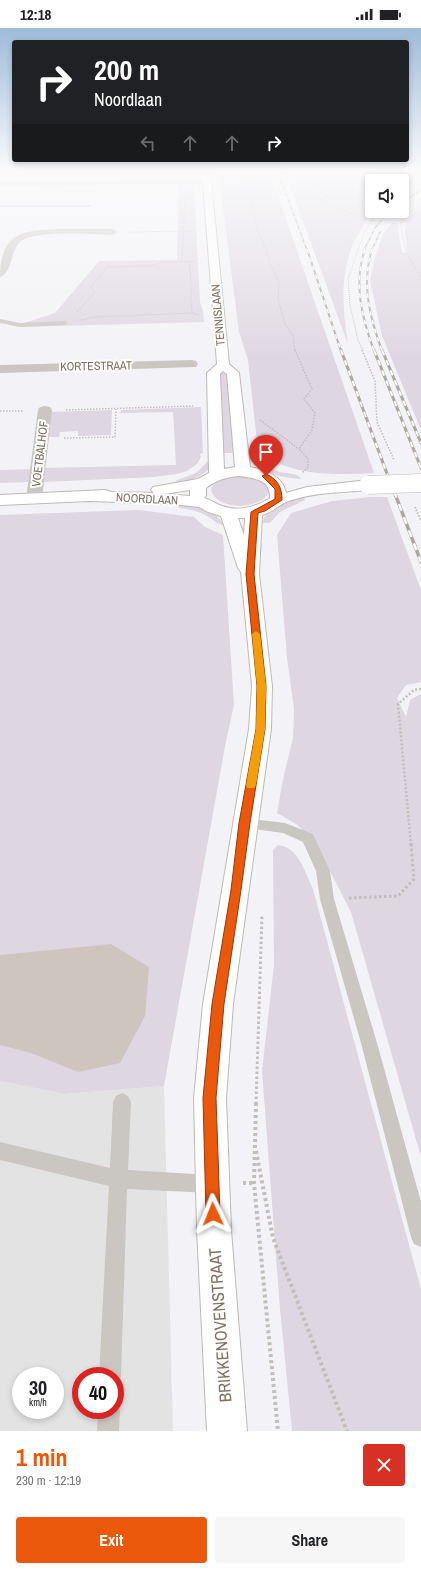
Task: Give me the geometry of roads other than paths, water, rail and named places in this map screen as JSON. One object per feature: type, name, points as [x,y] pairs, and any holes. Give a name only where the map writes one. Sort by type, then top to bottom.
[{"type":"street","points":[[0,274],[16,240],[27,235]]},
{"type":"street","name":"TENNISLAAN","points":[[212,235],[223,364],[233,373],[243,472]]},
{"type":"street","name":"KORTESTRAAT","points":[[0,369],[192,364]]},
{"type":"street","name":"TENNISLAAN","points":[[217,474],[213,373],[223,364]]},
{"type":"street","name":"VOETBALHOF","points":[[34,499],[45,410]]},
{"type":"street","name":"NOORDLAAN","points":[[203,503],[198,495],[198,487],[217,474],[243,472],[266,476],[273,482],[368,485],[421,483]]},
{"type":"street","points":[[273,482],[278,489],[278,500]]},
{"type":"street","name":"NOORDLAAN","points":[[0,500],[90,496],[164,490],[202,483]]},
{"type":"street","name":"NOORDLAAN","points":[[90,496],[173,499],[203,503],[214,509],[228,513],[254,512],[263,510],[278,500],[307,492],[368,485]]},
{"type":"street","name":"BRIKKENOVENSTRAAT","points":[[227,1431],[214,1230],[210,1098],[216,1028],[244,823],[260,729],[262,686],[250,574],[254,512]]},
{"type":"street","name":"BRIKKENOVENSTRAAT","points":[[228,513],[250,574]]},
{"type":"lane","points":[[0,321],[20,325],[66,323]]},
{"type":"lane","points":[[244,823],[285,828],[308,838],[323,870],[327,899],[369,1043],[421,1237]]},
{"type":"lane","points":[[110,1367],[122,1102]]},
{"type":"lane","points":[[0,1151],[118,1179],[212,1184]]},
{"type":"lane","points":[[108,1431],[109,1419]]},
{"type":"railway","points":[[302,235],[307,250]]},
{"type":"railway","points":[[364,250],[371,235]]},
{"type":"railway","points":[[372,250],[378,235]]},
{"type":"railway","points":[[307,249],[341,351]]},
{"type":"railway","points":[[365,249],[361,262],[359,288],[360,300],[374,351]]},
{"type":"railway","points":[[372,249],[367,275],[368,301],[382,351]]},
{"type":"railway","points":[[341,350],[389,479]]},
{"type":"railway","points":[[374,350],[421,468]]},
{"type":"railway","points":[[382,350],[421,443]]},
{"type":"railway","points":[[389,478],[421,562]]}]
